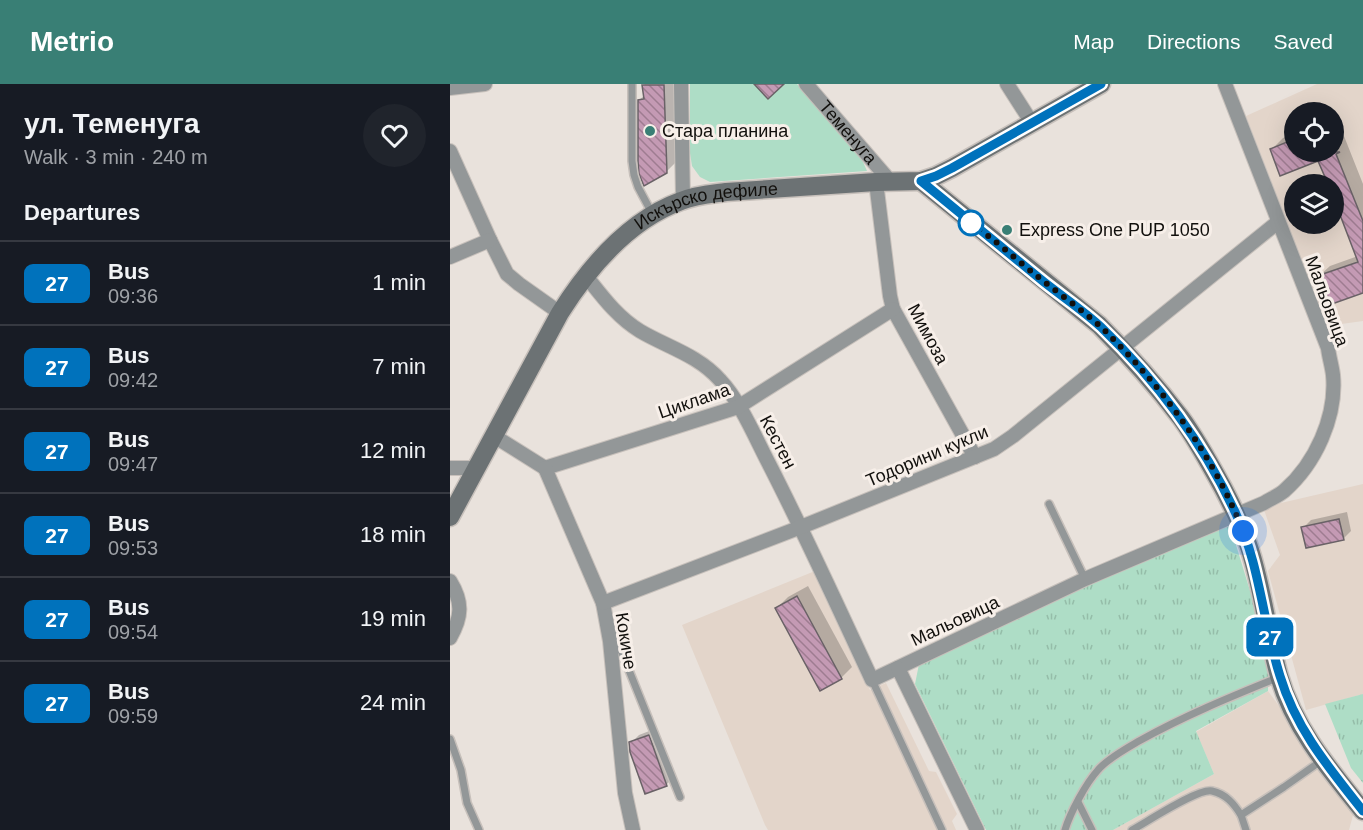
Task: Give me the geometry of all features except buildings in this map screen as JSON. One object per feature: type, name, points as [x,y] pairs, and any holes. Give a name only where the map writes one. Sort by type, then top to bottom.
[{"type":"main road","name":"Искърско дефиле","points":[[450,517],[560,313],[586,276],[619,241],[653,215],[683,200],[726,192],[883,181],[921,181],[952,168],[1101,84]]},
{"type":"main road","points":[[921,181],[1099,325],[1149,378],[1182,419],[1237,514],[1250,548],[1280,677],[1292,710],[1309,741],[1363,811]]},
{"type":"street","points":[[450,88],[485,84]]},
{"type":"street","points":[[681,84],[683,200]]},
{"type":"street","name":"Теменуга","points":[[806,84],[883,181]]},
{"type":"street","points":[[1007,84],[1032,123]]},
{"type":"street","name":"Мальовица","points":[[872,680],[1085,579],[1264,503],[1283,491],[1299,475],[1313,455],[1324,434],[1333,404],[1333,375],[1328,348],[1225,84]]},
{"type":"street","points":[[450,151],[507,274],[560,313]]},
{"type":"street","name":"Мимоза","points":[[883,181],[890,296],[894,309],[975,457]]},
{"type":"street","name":"Тодорини кукли","points":[[603,603],[801,527],[994,449],[1278,222]]},
{"type":"street","points":[[450,257],[490,240]]},
{"type":"street","name":"Кестен","points":[[586,276],[621,317],[640,331],[695,358],[723,382],[738,406],[801,527],[872,680]]},
{"type":"street","name":"Циклама","points":[[545,468],[738,406],[894,309]]},
{"type":"street","points":[[494,436],[545,468]]},
{"type":"street","points":[[450,468],[477,468]]},
{"type":"street","name":"Кокиче","points":[[545,468],[603,603],[610,642],[625,793],[633,830]]},
{"type":"street","points":[[450,581],[460,606],[460,615],[450,638]]},
{"type":"street","points":[[898,668],[977,830]]},
{"type":"lane","points":[[632,84],[634,174],[653,215]]},
{"type":"lane","points":[[1049,504],[1085,579]]},
{"type":"lane","points":[[603,603],[680,797]]},
{"type":"lane","points":[[1065,830],[1078,802],[1098,769],[1164,727],[1280,677]]},
{"type":"lane","points":[[872,680],[942,830]]},
{"type":"lane","points":[[450,739],[462,770],[467,803],[479,830]]},
{"type":"lane","points":[[1240,815],[1323,760]]},
{"type":"lane","points":[[1132,830],[1192,796],[1211,790],[1233,803],[1246,830]]},
{"type":"lane","points":[[1078,802],[1092,830]]},
{"type":"shaded area","points":[[1317,84],[1363,84],[1363,321],[1327,326],[1292,234],[1344,234],[1344,174],[1284,174],[1284,215],[1246,116]]},
{"type":"shaded area","points":[[1363,484],[1363,694],[1306,710],[1268,571],[1280,555],[1263,507]]},
{"type":"shaded area","points":[[815,571],[870,690],[886,683],[929,771],[936,772],[957,814],[952,821],[956,830],[768,830],[765,825],[682,625]]},
{"type":"shaded area","points":[[1268,691],[1355,808],[1349,830],[1113,830],[1214,774],[1196,732]]},
{"type":"green space","points":[[690,84],[797,84],[860,155],[867,171],[710,182],[700,177],[692,166]]},
{"type":"green space","points":[[1229,522],[1269,653],[1268,691],[1196,731],[1214,774],[1113,830],[986,830],[915,684],[920,659]]},
{"type":"green space","points":[[1363,694],[1363,783],[1351,768],[1325,704]]},
{"type":"bus line","name":"27","points":[[1101,84],[952,168],[921,181],[1099,325],[1149,378],[1182,419],[1237,514],[1250,548],[1280,677],[1292,710],[1309,741],[1363,811]]},
{"type":"place","name":"Стара планина","points":[[650,131]]},
{"type":"place","name":"Express One PUP 1050","points":[[1007,230]]},
{"type":"route","points":[[971,223],[1099,325],[1149,378],[1182,419],[1237,514],[1243,531]]}]
